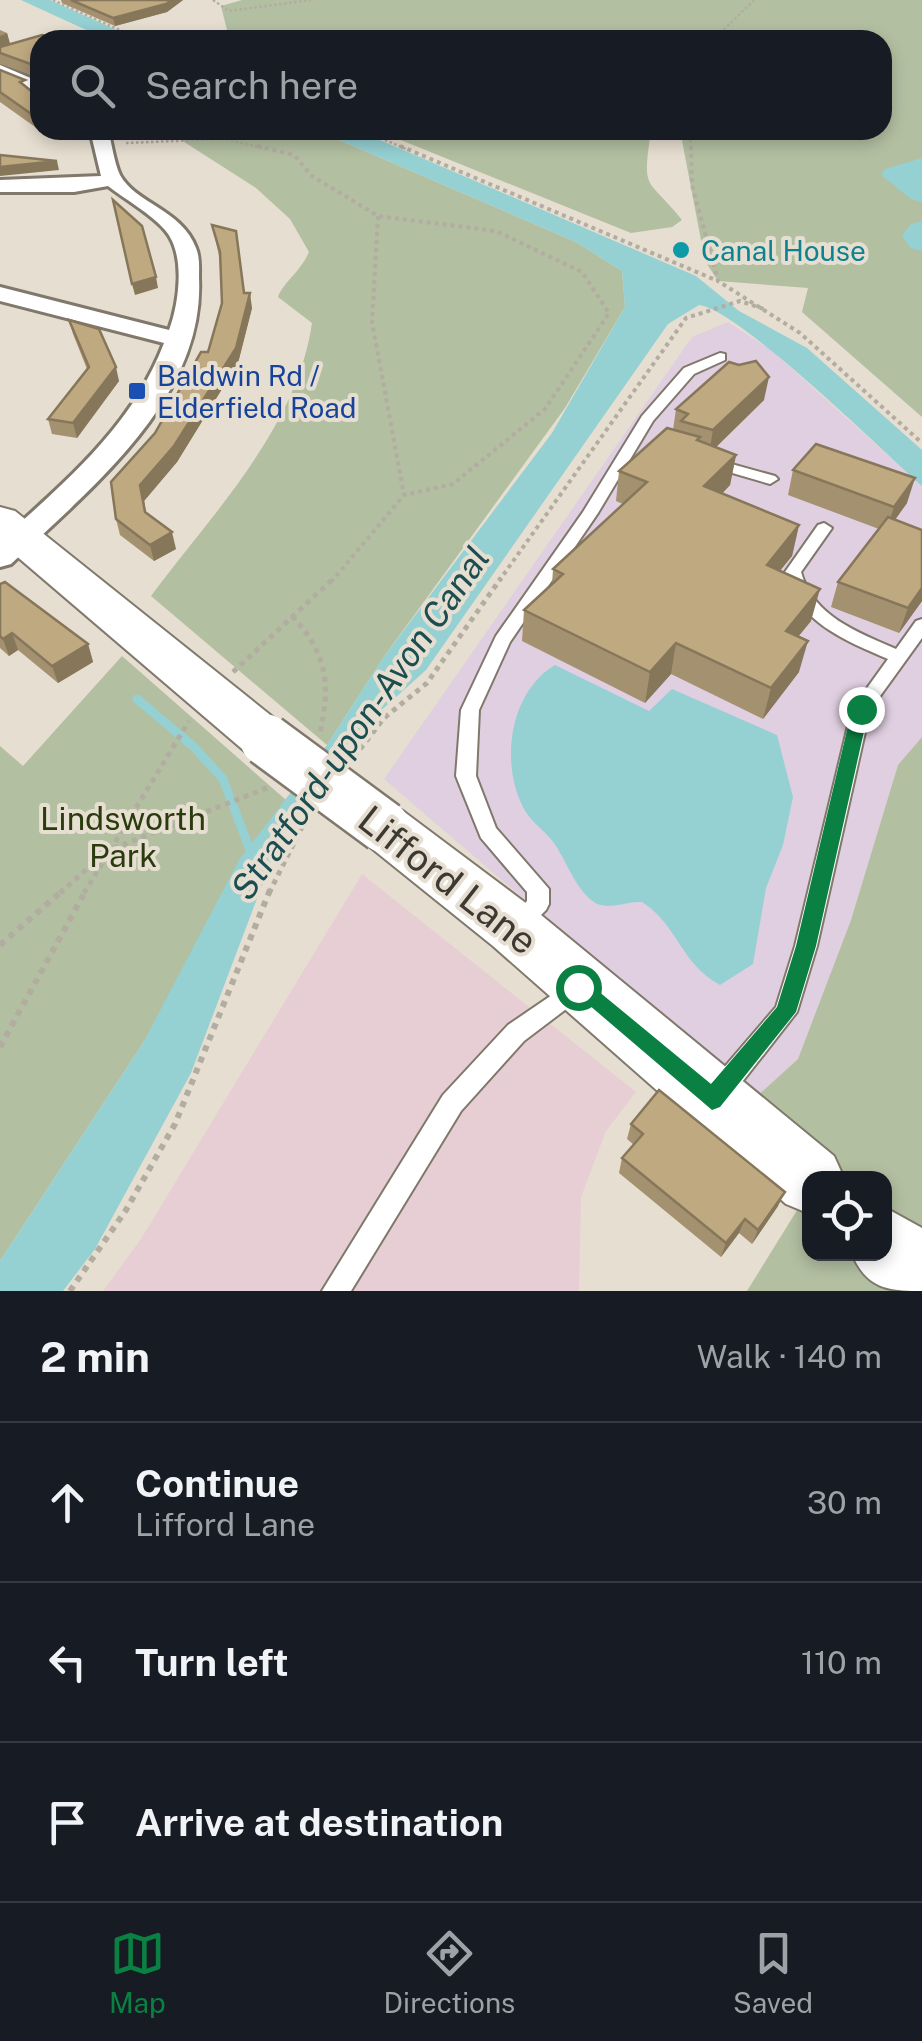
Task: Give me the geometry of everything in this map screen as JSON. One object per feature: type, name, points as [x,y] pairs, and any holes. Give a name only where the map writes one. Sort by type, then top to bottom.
[{"type":"street","points":[[0,70],[30,82]]},
{"type":"street","points":[[8,539],[90,474],[146,409],[166,371],[188,308],[187,250],[174,227],[112,180],[103,140]]},
{"type":"street","points":[[0,186],[74,186],[112,180]]},
{"type":"street","points":[[0,294],[176,339]]},
{"type":"street","name":"Lifford Lane","points":[[8,539],[199,708],[272,762],[384,827],[514,928],[578,987],[802,1173]]},
{"type":"street","points":[[892,1249],[922,1274]]},
{"type":"lane","points":[[514,928],[538,904],[538,889],[488,832],[466,776],[470,710],[502,640],[690,370],[720,357]]},
{"type":"lane","points":[[688,456],[770,478]]},
{"type":"lane","points":[[824,528],[792,572],[794,587],[807,605],[846,634],[898,657]]},
{"type":"lane","points":[[712,1100],[786,1012],[806,946],[861,709],[922,624]]},
{"type":"lane","points":[[336,1291],[452,1103],[516,1034],[578,987]]},
{"type":"path","points":[[213,0],[229,11],[311,0]]},
{"type":"path","points":[[723,30],[754,0]]},
{"type":"path","points":[[56,1],[120,30]]},
{"type":"path","points":[[0,1047],[107,850],[199,708],[334,579],[404,495],[453,484],[545,409],[608,313],[582,272],[496,230],[378,216],[312,176],[294,155],[233,140]]},
{"type":"path","points":[[385,140],[734,289],[816,348],[922,443]]},
{"type":"path","points":[[690,140],[692,184],[718,282]]},
{"type":"path","points":[[378,216],[380,244],[372,322],[404,495]]},
{"type":"path","points":[[730,303],[736,295],[734,289]]},
{"type":"path","points":[[351,761],[384,718],[427,683],[686,318],[730,303],[767,310]]},
{"type":"path","points":[[292,616],[319,642],[330,689],[319,738]]},
{"type":"path","points":[[0,945],[107,850],[246,799],[272,762]]},
{"type":"path","points":[[70,1291],[171,1136],[202,1065],[269,884],[318,804]]},
{"type":"shaded area","points":[[728,322],[771,350],[922,486],[922,737],[898,765],[851,920],[798,1059],[755,1098],[384,779],[692,337]]},
{"type":"shaded area","points":[[362,874],[636,1092],[606,1131],[581,1197],[579,1291],[103,1291],[141,1239]]},
{"type":"green space","points":[[242,0],[922,0],[922,417],[802,312],[808,288],[718,281],[705,261],[682,140],[892,140],[892,30],[227,30],[221,6]]},
{"type":"green space","points":[[181,140],[339,140],[576,242],[622,271],[625,307],[565,408],[383,658],[327,745],[151,596],[249,468],[271,434],[303,362],[312,323],[278,297],[309,252],[290,219],[256,188]]},
{"type":"green space","points":[[401,140],[650,140],[647,175],[654,189],[682,220],[672,227],[631,233]]},
{"type":"green space","name":"Lindsworth Park","points":[[122,656],[286,800],[143,1043],[0,1261],[0,746],[23,766]]},
{"type":"green space","points":[[922,737],[922,1291],[747,1291],[802,1202],[802,1261],[892,1261],[892,1171],[821,1171],[829,1158],[755,1098],[798,1059],[851,920],[898,765]]},
{"type":"water","points":[[21,0],[50,0],[117,30],[86,30]]},
{"type":"water","name":"Stratford-upon-Avon Canal","points":[[339,140],[380,140],[696,276],[739,311],[807,348],[922,450],[922,486],[745,330],[699,305],[668,324],[426,670],[356,733],[280,838],[191,1073],[95,1249],[63,1291],[0,1291],[0,1261],[143,1043],[239,860],[327,745],[383,658],[552,433],[625,307],[622,271],[576,242]]},
{"type":"water","points":[[555,665],[649,711],[672,689],[777,735],[793,797],[783,845],[766,888],[753,964],[720,985],[696,966],[664,922],[642,902],[608,906],[590,899],[552,840],[522,805],[512,767],[514,728],[528,691]]},
{"type":"building","points":[[71,0],[172,0],[113,18]]},
{"type":"building","points":[[30,38],[30,64],[0,53],[0,47]]},
{"type":"building","points":[[0,70],[25,80],[20,82],[30,90],[30,113],[0,92]]},
{"type":"building","points":[[0,155],[57,161],[0,167]]},
{"type":"building","points":[[113,200],[142,226],[156,277],[132,284]]},
{"type":"building","points":[[212,225],[236,231],[244,293],[250,293],[236,348],[174,446],[140,485],[145,512],[172,532],[150,545],[116,519],[111,482],[155,433],[201,352],[208,352],[222,303],[220,252]]},
{"type":"building","points":[[69,320],[99,329],[116,367],[73,423],[48,419],[89,367]]},
{"type":"building","points":[[756,361],[769,377],[713,430],[681,421],[688,414],[676,409],[729,362],[739,365]]},
{"type":"building","points":[[667,428],[700,437],[697,440],[736,455],[704,486],[799,525],[767,565],[820,589],[786,631],[808,641],[771,688],[676,643],[650,672],[524,610],[563,574],[553,569],[647,482],[619,471]]},
{"type":"building","points":[[816,444],[915,478],[894,507],[793,470]]},
{"type":"building","points":[[888,517],[922,530],[922,588],[908,608],[838,582]]},
{"type":"building","points":[[5,582],[88,644],[52,666],[12,633],[3,639],[0,584]]},
{"type":"building","points":[[659,1090],[785,1192],[758,1230],[745,1219],[726,1243],[622,1158],[643,1134],[631,1124]]},
{"type":"waterway","points":[[922,167],[896,175],[922,193]]},
{"type":"waterway","points":[[922,231],[918,235],[922,241]]},
{"type":"waterway","name":"Stratford-upon-Avon Canal","points":[[137,699],[194,747],[223,779],[253,858]]},
{"type":"place","name":"Canal House","points":[[681,250]]},
{"type":"place","name":"Baldwin Rd / Elderfield Road","points":[[137,391]]},
{"type":"route","points":[[578,987],[712,1100],[786,1012],[806,946],[861,709]]}]
